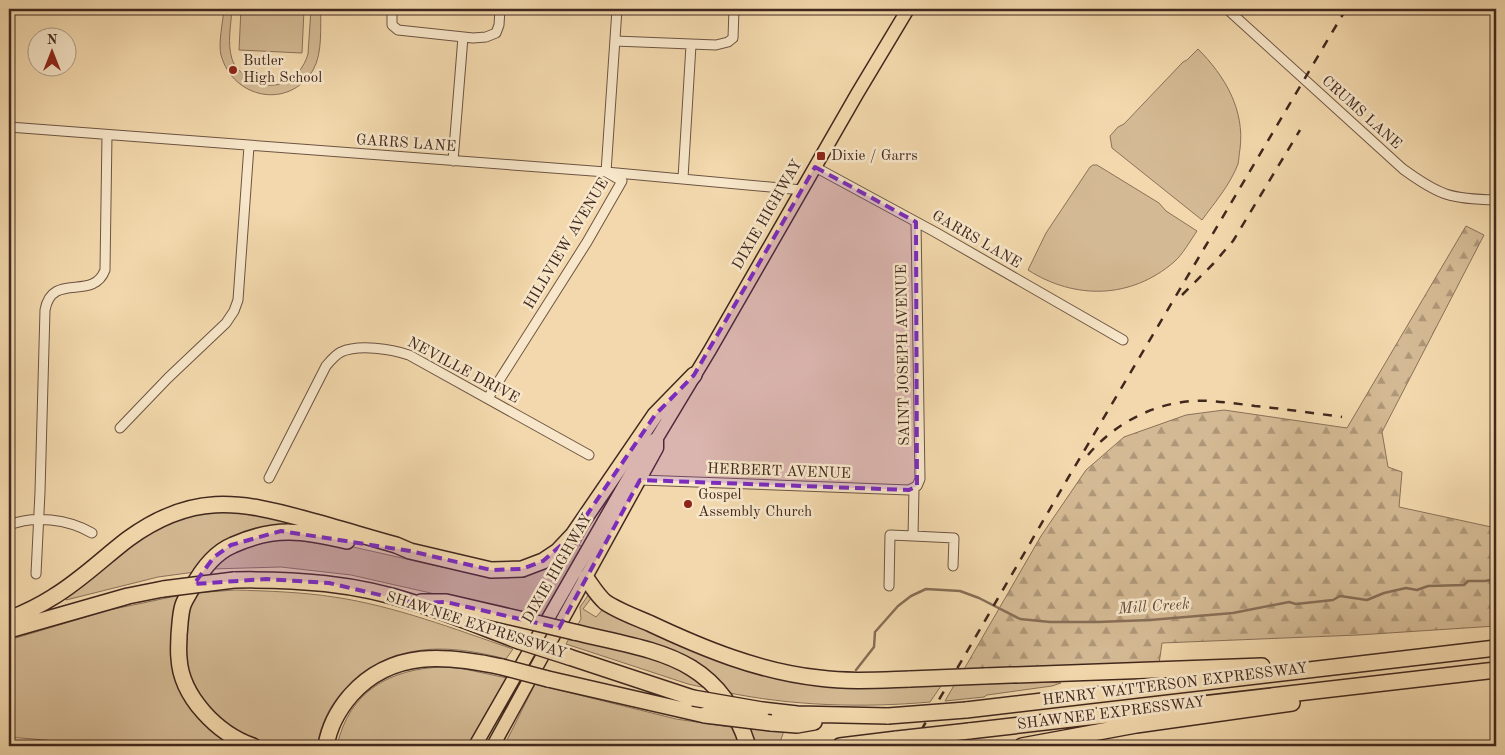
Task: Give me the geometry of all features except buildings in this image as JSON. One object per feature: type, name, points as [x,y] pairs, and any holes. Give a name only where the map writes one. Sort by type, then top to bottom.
[{"type":"highway","points":[[9,619],[30,611],[54,597],[142,529],[179,511],[199,506],[232,504],[258,507],[396,545],[410,551],[477,567],[501,571],[522,569],[534,565],[550,557],[566,543],[655,415],[694,375]]},
{"type":"highway","points":[[253,746],[228,734],[210,719],[201,710],[184,680],[179,659],[182,606],[198,576],[214,558],[231,545],[259,535],[281,531],[306,532],[395,551],[410,551]]},
{"type":"highway","points":[[586,578],[599,596],[612,606],[693,643],[753,664],[789,674],[817,678],[846,681],[1260,666],[1318,668]]},
{"type":"highway","name":"SHAWNEE EXPRESSWAY","points":[[9,630],[128,596],[163,589],[234,580],[298,580],[329,584],[414,602],[569,658],[693,698],[762,710],[853,717]]},
{"type":"highway","points":[[414,602],[446,602],[658,652],[680,661],[710,681],[719,691],[742,729],[748,746]]},
{"type":"highway","name":"HENRY WATTERSON EXPRESSWAY","points":[[853,717],[966,710],[1496,648]]},
{"type":"highway","points":[[326,746],[332,726],[347,700],[363,684],[382,671],[410,661],[440,658],[470,660],[502,667],[705,716],[797,725],[853,717]]},
{"type":"highway","points":[[1022,746],[1136,725],[1294,703],[1351,688],[1496,670]]},
{"type":"highway","name":"SHAWNEE EXPRESSWAY","points":[[840,746],[1235,699],[1351,688]]},
{"type":"main road","name":"DIXIE HIGHWAY","points":[[475,746],[648,444],[657,438],[724,327],[908,9]]},
{"type":"main road","name":"DIXIE HIGHWAY","points":[[493,746],[640,480],[657,448],[657,438]]},
{"type":"street","points":[[392,9],[392,25],[398,30],[480,38],[492,36],[496,33],[499,25],[500,9]]},
{"type":"street","name":"HILLVIEW AVENUE","points":[[488,398],[587,242],[622,181],[606,172],[617,9]]},
{"type":"street","points":[[614,40],[716,46],[728,42],[732,38],[734,9]]},
{"type":"street","name":"CRUMS LANE","points":[[1227,9],[1403,169],[1425,185],[1450,196],[1464,199],[1496,200]]},
{"type":"street","points":[[453,162],[463,37]]},
{"type":"street","points":[[683,178],[690,45]]},
{"type":"street","name":"GARRS LANE","points":[[9,127],[683,178],[802,190]]},
{"type":"street","points":[[36,574],[45,310],[48,299],[53,293],[62,288],[93,285],[100,280],[105,270],[107,135]]},
{"type":"street","points":[[120,428],[168,378],[226,323],[234,311],[238,300],[249,146]]},
{"type":"street","name":"GARRS LANE","points":[[815,167],[916,222],[1123,340]]},
{"type":"street","name":"SAINT JOSEPH AVENUE","points":[[913,536],[916,488],[920,479],[916,222]]},
{"type":"street","name":"NEVILLE DRIVE","points":[[269,478],[326,366],[336,356],[346,350],[383,349],[409,355],[589,456]]},
{"type":"street","name":"HERBERT AVENUE","points":[[640,480],[901,490],[916,488]]},
{"type":"street","points":[[9,525],[23,520],[38,520],[71,524],[92,533]]},
{"type":"street","points":[[890,586],[890,535],[954,538],[953,566]]},
{"type":"highlighted area","points":[[815,167],[916,222],[917,486],[909,490],[640,480],[559,628],[446,602],[414,603],[329,583],[266,579],[194,584],[214,557],[231,545],[281,531],[410,551],[491,570],[522,569],[543,561],[573,535],[655,415],[694,375]]},
{"type":"green space","points":[[224,9],[232,9],[230,47],[234,64],[242,73],[256,82],[275,85],[284,83],[292,78],[304,64],[308,54],[311,9],[321,9],[320,48],[313,70],[303,83],[290,91],[277,94],[262,94],[249,90],[237,82],[227,70],[220,50]]},
{"type":"green space","points":[[241,9],[304,9],[302,53],[239,50]]},
{"type":"green space","points":[[1198,49],[1217,71],[1231,94],[1236,107],[1241,135],[1235,172],[1202,220],[1112,148],[1110,136]]},
{"type":"green space","points":[[1093,165],[1097,165],[1159,203],[1166,211],[1197,231],[1174,262],[1140,283],[1121,289],[1102,291],[1065,287],[1046,280],[1028,270],[1046,233]]},
{"type":"green space","points":[[1466,226],[1484,235],[1382,432],[1388,467],[1402,472],[1399,507],[1496,528],[1496,626],[1358,635],[1162,643],[1159,664],[963,671],[1041,536],[1086,470],[1124,437],[1186,415],[1224,410],[1347,428]]},
{"type":"green space","points":[[208,510],[267,514],[290,523],[254,530],[195,572],[158,577],[66,600],[122,549],[160,523]]},
{"type":"green space","points":[[589,523],[590,525],[579,545],[583,547],[541,618],[351,575],[281,567],[211,569],[230,554],[252,543],[275,537],[331,542],[442,567],[499,573],[541,564]]},
{"type":"green space","points":[[235,590],[309,594],[357,601],[424,619],[513,649],[506,659],[443,649],[422,650],[384,661],[366,671],[342,692],[324,721],[317,746],[270,746],[259,743],[226,725],[202,699],[185,661],[187,612],[195,593]]},
{"type":"green space","points":[[589,594],[592,597],[583,609],[596,617],[604,608],[749,668],[943,683],[930,702],[905,704],[801,703],[725,692],[718,681],[577,626],[581,619],[580,607]]},
{"type":"green space","points":[[181,595],[177,674],[238,746],[117,746],[9,737],[9,640],[109,610]]},
{"type":"green space","points":[[570,637],[670,662],[711,689],[688,684],[566,644]]},
{"type":"green space","points":[[442,667],[459,668],[507,678],[468,746],[337,746],[351,711],[362,697],[374,687],[389,678],[405,672]]},
{"type":"green space","points":[[1033,681],[1061,683],[984,697],[945,701],[956,682]]},
{"type":"green space","points":[[535,684],[676,719],[737,728],[742,746],[504,746]]},
{"type":"green space","points":[[749,729],[784,731],[780,742],[753,745]]},
{"type":"waterway","name":"Mill Creek","points":[[856,670],[874,647],[875,632],[898,606],[911,596],[926,589],[960,591],[979,598],[1020,619],[1050,622],[1098,622],[1233,613],[1289,602],[1296,604],[1333,600],[1340,596],[1367,600],[1384,593],[1406,588],[1417,590],[1428,586],[1464,585],[1468,581],[1496,579]]},
{"type":"railway","points":[[912,746],[1068,478],[1346,9]]},
{"type":"railway","points":[[1182,295],[1233,241],[1300,130]]},
{"type":"railway","points":[[1088,455],[1113,431],[1127,422],[1143,414],[1175,403],[1215,401],[1342,417]]},
{"type":"place","name":"Butler High School","points":[[233,70]]},
{"type":"place","name":"Dixie / Garrs","points":[[821,156]]},
{"type":"place","name":"Gospel Assembly Church","points":[[688,504]]}]
